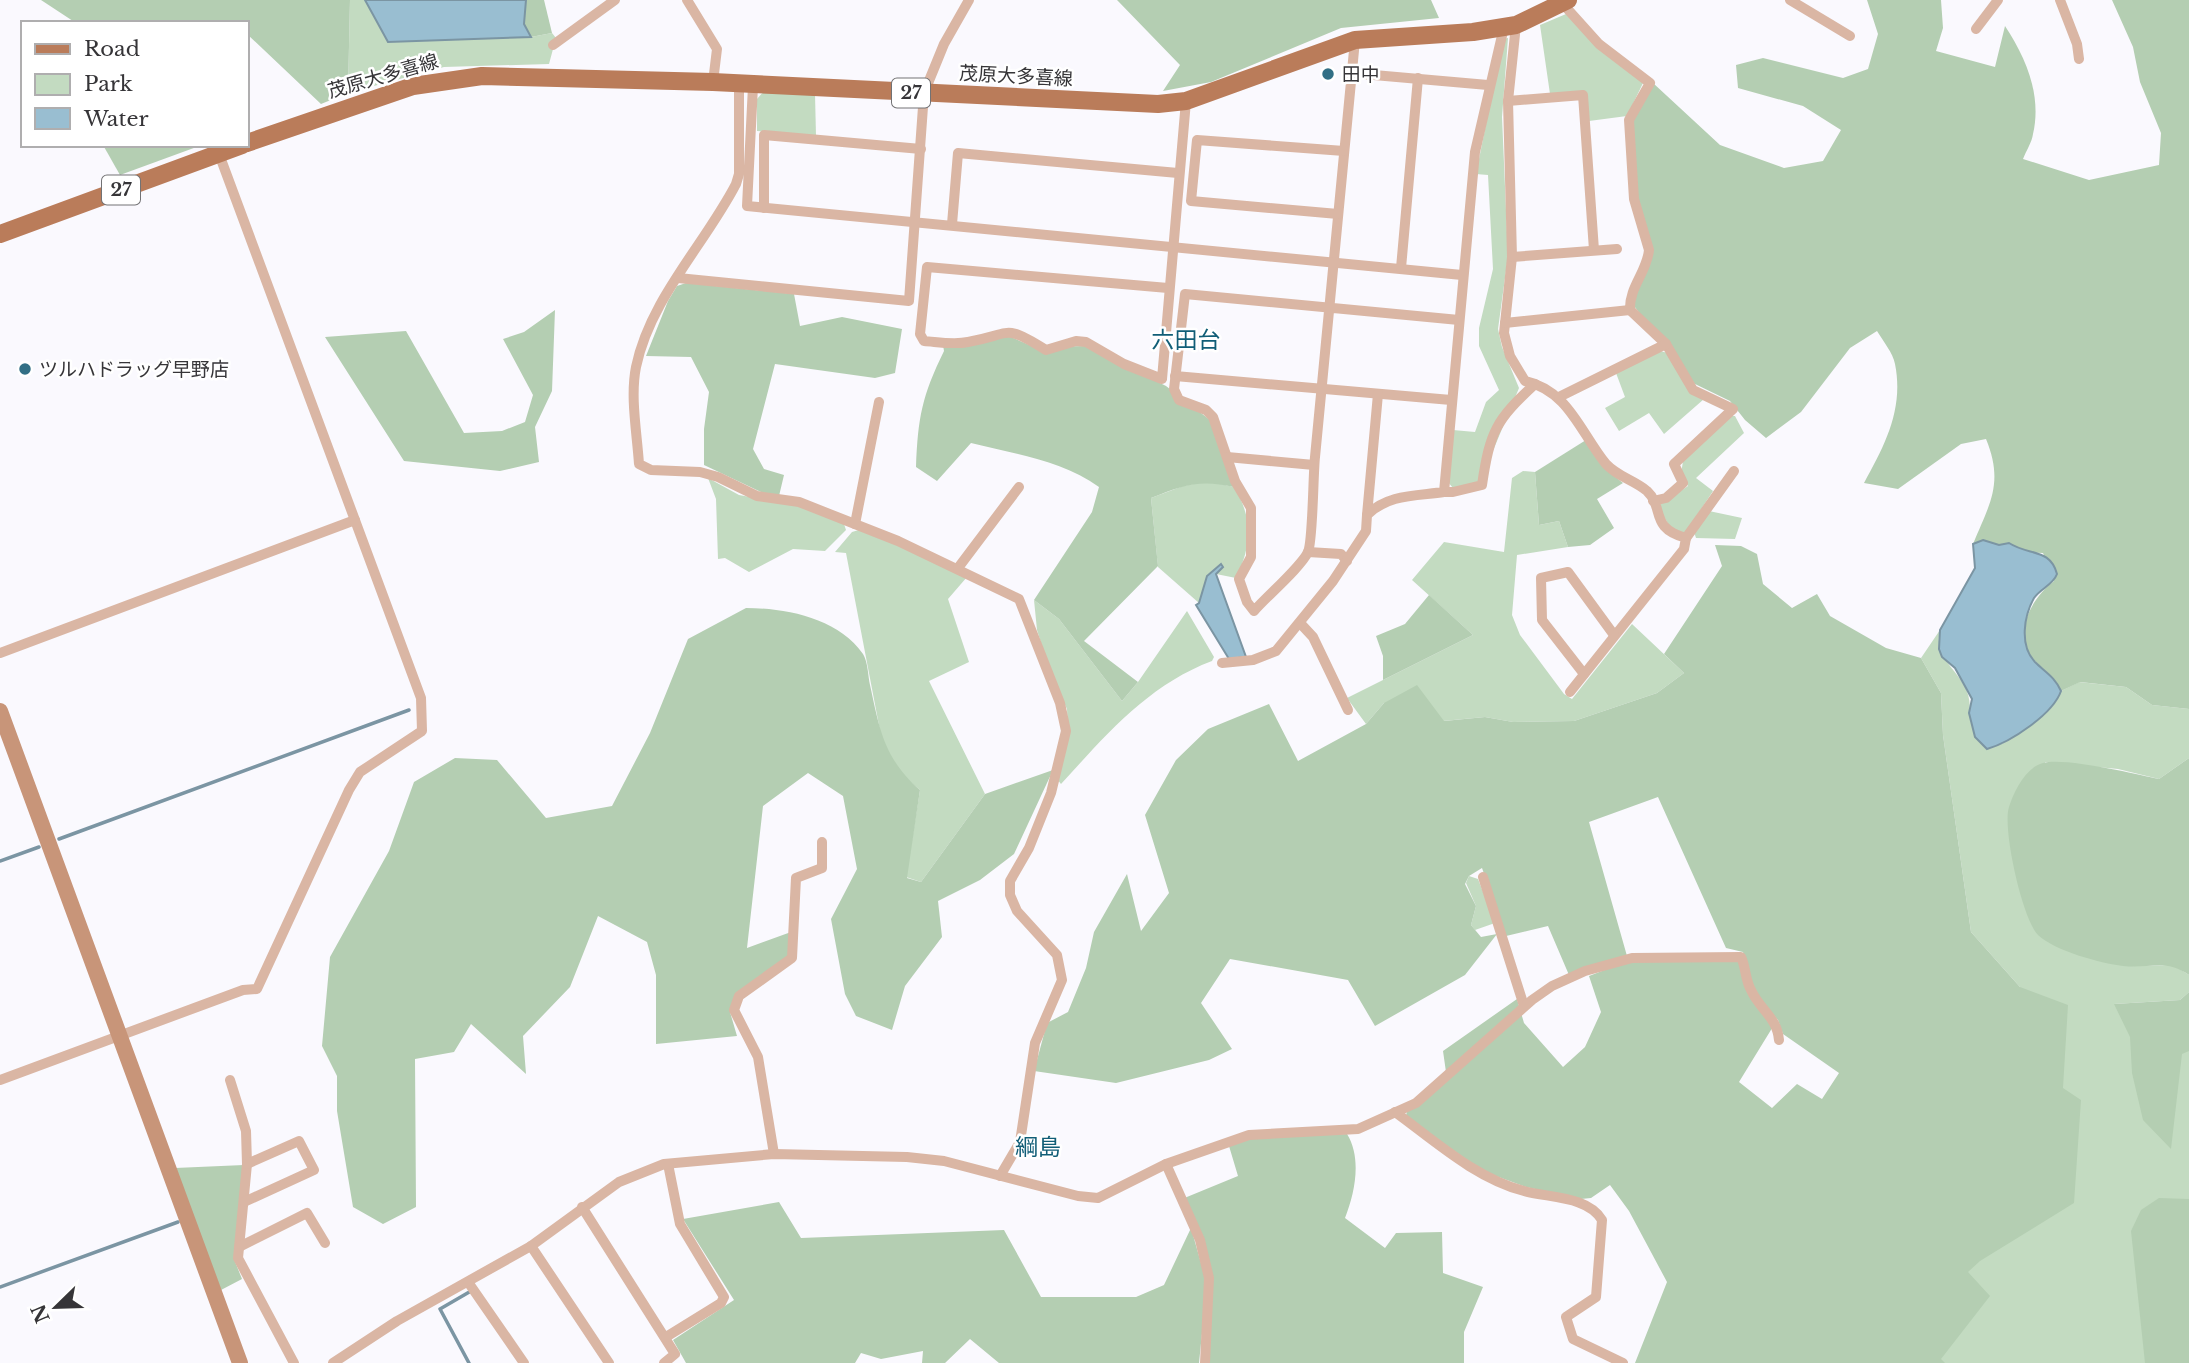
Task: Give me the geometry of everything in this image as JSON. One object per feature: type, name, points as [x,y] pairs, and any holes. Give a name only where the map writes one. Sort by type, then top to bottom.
[{"type":"main road","name":"茂原大多喜線","points":[[248,143],[347,106],[449,78],[558,76],[1158,104],[1186,101],[1354,40],[1510,26],[1565,1]]},
{"type":"main road","name":"茂原大多喜線","points":[[0,234],[236,147]]},
{"type":"street","points":[[553,45],[615,0]]},
{"type":"street","points":[[687,0],[717,49],[713,82]]},
{"type":"street","points":[[678,278],[909,301],[924,93],[944,44],[969,0]]},
{"type":"street","points":[[1790,0],[1850,36]]},
{"type":"street","points":[[1976,29],[1998,0]]},
{"type":"street","points":[[2060,0],[2077,44],[2079,59]]},
{"type":"street","points":[[1565,1],[1599,44],[1650,83],[1629,120],[1634,199],[1649,250],[1632,290],[1630,310]]},
{"type":"street","points":[[1444,492],[1475,152],[1488,85],[1510,26]]},
{"type":"street","points":[[1510,26],[1508,101],[1512,257],[1504,332],[1518,373],[1525,381],[1545,386],[1559,397],[1606,463],[1623,479],[1647,491],[1668,531],[1686,538]]},
{"type":"street","points":[[1354,40],[1345,150],[1338,214],[1329,307],[1322,388],[1314,464],[1308,552],[1254,611],[1247,602],[1239,579],[1251,557],[1251,508],[1235,481],[1213,417],[1206,410],[1179,400],[1174,389],[1185,294],[1329,307],[1459,320]]},
{"type":"street","points":[[1351,73],[1488,85]]},
{"type":"street","points":[[1401,268],[1418,78]]},
{"type":"street","points":[[746,85],[747,206],[1462,275]]},
{"type":"street","points":[[746,85],[739,174],[724,208],[659,309],[636,365],[634,382],[639,464],[650,470],[700,472],[718,477],[757,496],[799,502],[958,568],[1019,599],[1060,703],[1066,731],[1051,793],[1029,848],[1009,888],[1017,911],[1057,955],[1062,981],[1035,1043],[1020,1142],[1000,1176]]},
{"type":"street","points":[[1508,101],[1583,96],[1594,250]]},
{"type":"street","points":[[1168,288],[927,267],[920,334],[924,341],[957,343],[997,333],[1014,333],[1023,335],[1046,350],[1086,342],[1124,364],[1161,379],[1186,101]]},
{"type":"street","points":[[764,208],[764,135],[921,149]]},
{"type":"street","points":[[1338,214],[1191,201],[1197,140],[1345,150]]},
{"type":"street","points":[[952,224],[958,153],[1178,173]]},
{"type":"street","points":[[0,1080],[243,989],[257,989],[354,780],[360,772],[422,731],[421,698],[219,154]]},
{"type":"street","points":[[1512,257],[1617,249]]},
{"type":"street","points":[[1505,323],[1630,310],[1666,344],[1693,390],[1733,409],[1674,464],[1683,483],[1667,498],[1653,501]]},
{"type":"street","points":[[1559,397],[1666,344]]},
{"type":"street","points":[[1175,376],[1451,400]]},
{"type":"street","points":[[1367,514],[1391,499],[1482,485],[1495,427],[1505,412],[1535,384]]},
{"type":"street","points":[[1222,663],[1252,660],[1276,652],[1347,561],[1366,531],[1378,394]]},
{"type":"street","points":[[855,524],[879,402]]},
{"type":"street","points":[[1227,457],[1314,464]]},
{"type":"street","points":[[1570,692],[1684,549],[1686,538],[1734,471]]},
{"type":"street","points":[[958,568],[1019,487]]},
{"type":"street","points":[[0,653],[355,520]]},
{"type":"street","points":[[1308,552],[1341,554],[1347,561]]},
{"type":"street","points":[[1584,674],[1542,620],[1541,578],[1567,572],[1614,635]]},
{"type":"street","points":[[1300,623],[1313,637],[1349,710]]},
{"type":"street","points":[[0,711],[240,1363]]},
{"type":"street","points":[[774,1154],[758,1057],[735,1016],[734,1004],[748,989],[792,958],[796,878],[822,868],[822,842]]},
{"type":"street","points":[[1483,877],[1524,1006]]},
{"type":"street","points":[[333,1363],[397,1321],[531,1246],[618,1182],[668,1164],[774,1154],[907,1157],[944,1161],[1078,1196],[1098,1198],[1166,1164],[1249,1135],[1358,1129],[1428,1093],[1524,1006],[1552,986],[1584,971],[1632,958],[1736,954],[1745,965],[1751,991],[1778,1027],[1779,1040]]},
{"type":"street","points":[[230,1080],[244,1123],[247,1164],[238,1258],[243,1272],[294,1363]]},
{"type":"street","points":[[1395,1112],[1476,1171],[1523,1191],[1576,1202],[1598,1212],[1602,1220],[1596,1297],[1566,1317],[1573,1339],[1623,1363]]},
{"type":"street","points":[[244,1202],[314,1170],[299,1141],[247,1164]]},
{"type":"street","points":[[666,1337],[722,1303],[724,1297],[680,1224],[668,1164]]},
{"type":"street","points":[[1166,1164],[1200,1240],[1209,1278],[1205,1363]]},
{"type":"street","points":[[582,1207],[675,1354],[664,1363]]},
{"type":"street","points":[[239,1247],[307,1213],[325,1243]]},
{"type":"street","points":[[531,1246],[608,1363]]},
{"type":"street","points":[[468,1282],[524,1363]]},
{"type":"green space","points":[[41,0],[350,0],[348,93],[321,104],[248,35],[248,21],[73,21]]},
{"type":"green space","points":[[350,0],[365,0],[388,42],[531,37],[552,33],[556,38],[549,64],[444,67],[348,93]]},
{"type":"green space","points":[[526,0],[544,0],[552,33],[531,37],[524,24]]},
{"type":"green space","points":[[1117,0],[1431,0],[1439,18],[1341,28],[1211,82],[1163,91],[1180,65]]},
{"type":"green space","points":[[1867,0],[1941,0],[1943,28],[1936,51],[1995,67],[2005,26],[2020,51],[2034,91],[2033,134],[2023,159],[2089,180],[2159,165],[2161,133],[2140,82],[2133,47],[2112,0],[2189,0],[2189,709],[2152,705],[2126,687],[2080,682],[2061,691],[2053,678],[2028,652],[2024,630],[2027,618],[2038,597],[2054,581],[2043,553],[2021,552],[2009,544],[1999,545],[1984,540],[1973,544],[1993,493],[1994,468],[1986,439],[1961,444],[1898,489],[1864,483],[1891,426],[1897,396],[1894,360],[1877,331],[1850,348],[1801,412],[1766,438],[1745,420],[1730,401],[1695,384],[1634,306],[1633,295],[1653,253],[1638,202],[1633,121],[1653,83],[1720,145],[1784,168],[1823,161],[1841,130],[1803,106],[1738,88],[1736,65],[1763,58],[1843,78],[1868,69],[1878,34]]},
{"type":"green space","points":[[1566,14],[1643,83],[1627,116],[1589,121],[1586,92],[1550,94],[1540,25]]},
{"type":"green space","points":[[1508,38],[1502,117],[1508,256],[1498,329],[1502,347],[1519,388],[1480,482],[1453,488],[1448,482],[1453,430],[1475,432],[1486,402],[1499,390],[1479,346],[1479,328],[1493,269],[1488,175],[1476,174],[1503,39]]},
{"type":"green space","points":[[764,91],[815,94],[816,136],[757,131],[757,99]]},
{"type":"green space","points":[[104,147],[197,147],[120,175]]},
{"type":"green space","points":[[686,283],[794,294],[800,326],[842,317],[902,329],[895,373],[875,378],[775,364],[753,449],[764,469],[784,475],[779,496],[761,492],[704,465],[704,429],[709,392],[691,357],[646,356],[668,301],[677,286]]},
{"type":"green space","points":[[555,310],[552,391],[535,427],[539,462],[500,471],[404,461],[325,337],[406,331],[464,433],[502,431],[525,422],[533,395],[503,339],[524,332]]},
{"type":"green space","points":[[1004,334],[1034,347],[1086,346],[1166,386],[1210,420],[1234,487],[1192,485],[1151,498],[1158,566],[1084,641],[1138,682],[1122,701],[1059,619],[1034,600],[1092,512],[1099,487],[1054,464],[971,443],[937,481],[916,467],[923,407],[944,351],[943,345]]},
{"type":"green space","points":[[1660,351],[1668,353],[1704,399],[1664,434],[1649,413],[1619,431],[1605,408],[1625,397],[1616,373]]},
{"type":"green space","points":[[1735,416],[1744,433],[1696,478],[1713,491],[1686,532],[1680,534],[1671,529],[1658,506],[1688,486],[1681,474],[1683,461]]},
{"type":"green space","points":[[1586,440],[1603,467],[1623,483],[1597,499],[1614,528],[1590,545],[1568,547],[1559,521],[1539,525],[1535,472]]},
{"type":"green space","points":[[1523,471],[1535,472],[1539,525],[1559,521],[1568,547],[1517,555],[1512,615],[1520,635],[1564,694],[1572,699],[1632,624],[1684,673],[1657,693],[1574,721],[1513,722],[1485,717],[1443,721],[1384,703],[1366,724],[1347,698],[1473,635],[1412,580],[1444,542],[1504,552],[1512,478]]},
{"type":"green space","points":[[708,478],[739,495],[800,506],[844,524],[846,530],[825,551],[793,549],[749,572],[725,558],[718,559],[716,499]]},
{"type":"green space","points":[[1208,481],[1234,487],[1245,510],[1248,532],[1245,554],[1236,578],[1216,574],[1208,580],[1199,603],[1158,567],[1151,498],[1183,486]]},
{"type":"green space","points":[[1709,511],[1742,518],[1735,539],[1696,538],[1694,532]]},
{"type":"green space","points":[[862,529],[967,577],[948,599],[969,662],[929,681],[985,794],[921,882],[906,877],[920,790],[900,773],[882,741],[846,553],[835,552],[852,532]]},
{"type":"green space","points":[[1715,545],[1741,546],[1757,554],[1763,584],[1792,608],[1817,594],[1830,616],[1886,648],[1921,658],[1941,693],[1943,735],[1971,932],[2020,987],[2068,1005],[2063,1088],[2081,1100],[2074,1203],[1980,1261],[1968,1272],[1990,1296],[1941,1359],[1945,1363],[1635,1363],[1667,1282],[1629,1211],[1610,1185],[1591,1198],[1581,1199],[1526,1187],[1485,1172],[1406,1118],[1407,1109],[1421,1103],[1446,1072],[1443,1051],[1517,999],[1524,1023],[1563,1067],[1585,1047],[1601,1012],[1589,976],[1628,961],[1736,957],[1741,965],[1749,995],[1774,1025],[1739,1082],[1772,1108],[1797,1084],[1822,1099],[1839,1073],[1783,1034],[1778,1020],[1756,995],[1743,952],[1726,948],[1658,797],[1589,822],[1627,956],[1569,975],[1548,926],[1506,936],[1482,868],[1469,876],[1465,884],[1476,906],[1471,925],[1481,937],[1497,934],[1465,975],[1375,1026],[1348,980],[1230,959],[1201,1003],[1232,1049],[1209,1060],[1116,1083],[1034,1071],[1047,1023],[1068,1012],[1086,968],[1094,932],[1127,874],[1141,931],[1169,893],[1145,815],[1176,760],[1208,729],[1269,704],[1298,761],[1366,724],[1384,703],[1417,685],[1444,721],[1485,717],[1513,722],[1574,721],[1657,693],[1684,673],[1664,654],[1722,566]]},
{"type":"green space","points":[[1429,595],[1473,635],[1383,680],[1383,656],[1376,636],[1405,624]]},
{"type":"green space","points":[[1034,600],[1059,619],[1122,701],[1187,611],[1214,657],[1212,661],[1168,683],[1129,713],[1061,784],[1057,779],[1068,733],[1067,709],[1051,675],[1037,630]]},
{"type":"green space","points":[[746,608],[794,613],[826,624],[840,632],[863,654],[885,743],[898,767],[920,790],[907,878],[921,882],[985,794],[1053,770],[1014,854],[980,880],[938,901],[942,937],[905,986],[892,1030],[856,1016],[845,994],[831,919],[857,869],[843,796],[808,773],[763,806],[747,948],[791,932],[788,956],[764,973],[730,1012],[737,1036],[656,1044],[656,975],[647,942],[598,916],[570,987],[523,1036],[526,1074],[471,1024],[454,1052],[415,1059],[416,1207],[383,1224],[353,1207],[337,1111],[337,1076],[322,1046],[330,957],[389,851],[414,782],[455,758],[497,760],[546,818],[612,806],[650,733],[688,639]]},
{"type":"green space","points":[[1940,630],[1942,653],[1966,689],[1969,713],[2002,744],[2044,715],[2061,691],[2079,682],[2126,687],[2152,705],[2189,709],[2189,758],[2159,779],[2118,769],[2045,762],[2123,966],[2174,965],[2189,975],[2189,992],[2180,1000],[2114,1004],[2189,1015],[2189,1363],[1921,1363],[2020,987],[1971,932],[1943,735],[1941,693],[1921,658]]},
{"type":"green space","points":[[2189,758],[2189,975],[2165,965],[2133,967],[2090,959],[2055,946],[2038,935],[2020,893],[2008,833],[2009,807],[2026,774],[2043,763],[2067,762],[2159,779]]},
{"type":"green space","points":[[1469,876],[1478,879],[1495,923],[1475,930],[1471,925],[1476,906],[1466,883]]},
{"type":"green space","points":[[2189,992],[2189,1051],[2182,1054],[2171,1149],[2143,1120],[2132,1073],[2130,1037],[2114,1004],[2180,1000]]},
{"type":"green space","points":[[1347,1134],[1352,1143],[1356,1165],[1352,1198],[1345,1218],[1385,1248],[1396,1233],[1442,1232],[1443,1273],[1483,1287],[1464,1332],[1464,1363],[1209,1363],[1212,1276],[1182,1199],[1238,1176],[1229,1146],[1251,1138]]},
{"type":"green space","points":[[244,1165],[234,1259],[242,1279],[221,1290],[175,1168]]},
{"type":"green space","points":[[2159,1198],[2189,1199],[2189,1363],[2145,1363],[2131,1231],[2141,1210]]},
{"type":"green space","points":[[779,1202],[801,1238],[1004,1230],[1041,1297],[1136,1297],[1164,1285],[1191,1228],[1207,1284],[1199,1363],[999,1363],[970,1339],[945,1363],[922,1363],[923,1351],[881,1359],[861,1353],[855,1363],[686,1363],[673,1340],[734,1300],[683,1219]]},
{"type":"water","points":[[365,0],[526,0],[524,24],[531,37],[388,42]]},
{"type":"water","points":[[1983,540],[1999,545],[2009,543],[2044,556],[2054,566],[2057,574],[2055,578],[2034,598],[2031,605],[2025,639],[2030,655],[2053,678],[2061,691],[2057,700],[2030,726],[1987,749],[1975,737],[1969,713],[1972,699],[1955,668],[1942,657],[1939,649],[1940,630],[1975,568],[1973,544]]},
{"type":"water","points":[[1221,564],[1223,567],[1216,574],[1246,657],[1229,659],[1196,605],[1207,576]]},
{"type":"waterway","points":[[59,839],[409,710]]},
{"type":"waterway","points":[[0,861],[39,847]]},
{"type":"waterway","points":[[0,1287],[178,1222]]},
{"type":"waterway","points":[[469,1363],[440,1309],[471,1291]]},
{"type":"place","name":"田中","points":[[1328,74]]},
{"type":"place","name":"ツルハドラッグ早野店","points":[[25,369]]},
{"type":"district","name":"六田台","points":[[1186,340]]},
{"type":"district","name":"綱島","points":[[1038,1147]]}]
